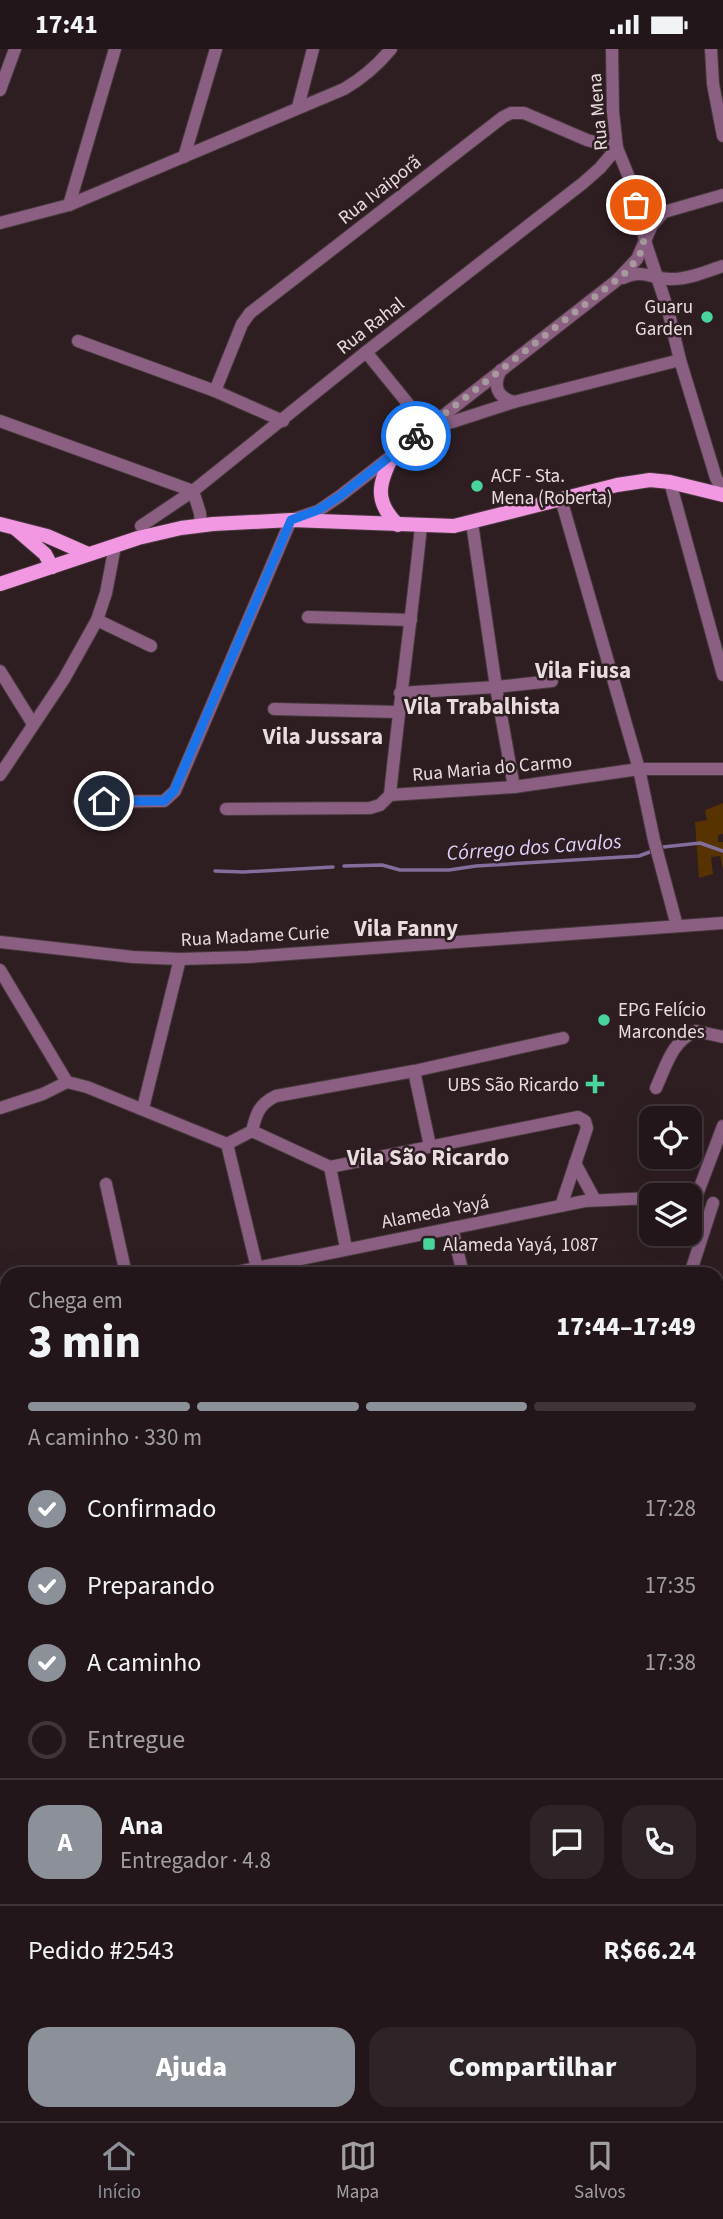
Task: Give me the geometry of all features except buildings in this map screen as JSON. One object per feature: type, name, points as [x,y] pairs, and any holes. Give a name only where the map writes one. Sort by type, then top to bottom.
[{"type":"main road","points":[[393,455],[381,481],[380,490],[383,506],[398,525]]},
{"type":"main road","points":[[0,584],[88,554],[205,521],[291,520],[445,527],[472,523],[633,481],[670,482],[723,493]]},
{"type":"main road","points":[[0,524],[47,535],[88,554]]},
{"type":"main road","points":[[16,529],[45,554],[52,567]]},
{"type":"street","points":[[0,90],[15,49]]},
{"type":"street","points":[[69,205],[116,49]]},
{"type":"street","points":[[184,157],[216,49]]},
{"type":"street","points":[[298,107],[313,49]]},
{"type":"street","points":[[0,223],[69,205],[344,89],[362,79],[391,49]]},
{"type":"street","name":"Rua Mena","points":[[612,49],[613,112],[617,148],[635,192],[645,241],[668,310],[680,360],[716,478],[723,493]]},
{"type":"street","points":[[711,49],[713,84],[723,136]]},
{"type":"street","name":"Rua Ivaiporã","points":[[215,391],[242,324],[250,313],[503,117],[511,113],[524,113],[587,140],[617,148]]},
{"type":"street","name":"Rua Rahal","points":[[141,526],[193,491],[583,183],[617,148]]},
{"type":"street","points":[[635,192],[650,209],[664,212],[723,195]]},
{"type":"street","points":[[79,802],[164,801],[174,791],[291,520],[329,503],[616,281],[637,259],[652,225],[664,212]]},
{"type":"street","points":[[668,310],[670,294],[680,281],[723,266]]},
{"type":"street","points":[[616,281],[636,273],[673,279],[688,277]]},
{"type":"street","points":[[78,341],[215,391],[283,421]]},
{"type":"street","points":[[366,352],[427,427]]},
{"type":"street","points":[[427,427],[680,360]]},
{"type":"street","points":[[502,369],[497,379],[497,389],[504,399],[514,402]]},
{"type":"street","points":[[0,421],[193,491],[205,521]]},
{"type":"street","points":[[670,482],[723,675]]},
{"type":"street","points":[[561,499],[639,769],[677,926]]},
{"type":"street","points":[[472,523],[514,787]]},
{"type":"street","points":[[390,795],[421,526]]},
{"type":"street","points":[[0,775],[64,679],[97,620],[106,593],[115,546]]},
{"type":"street","points":[[308,617],[411,620]]},
{"type":"street","points":[[97,620],[151,646]]},
{"type":"street","points":[[709,627],[723,626]]},
{"type":"street","points":[[0,671],[33,724]]},
{"type":"street","points":[[400,693],[552,681]]},
{"type":"street","points":[[274,709],[398,712]]},
{"type":"street","name":"Rua Maria do Carmo","points":[[226,809],[370,808],[380,805],[390,795],[514,787],[639,769],[723,769]]},
{"type":"street","name":"Rua Madame Curie","points":[[0,942],[133,957],[180,959],[248,957],[723,923]]},
{"type":"street","points":[[143,1108],[180,959]]},
{"type":"street","points":[[0,970],[66,1083]]},
{"type":"street","points":[[656,1088],[674,1048],[681,1039],[696,1031],[723,1037]]},
{"type":"street","points":[[227,1144],[252,1131],[257,1112],[267,1100],[276,1096],[414,1071],[563,1038]]},
{"type":"street","points":[[414,1071],[430,1146]]},
{"type":"street","points":[[0,1108],[43,1094],[66,1083],[87,1087],[143,1108],[227,1144]]},
{"type":"street","points":[[252,1131],[330,1167],[578,1117],[585,1121],[587,1128],[561,1206]]},
{"type":"street","points":[[699,1183],[723,1126]]},
{"type":"street","points":[[227,1144],[257,1267]]},
{"type":"street","points":[[575,1163],[595,1200]]},
{"type":"street","points":[[330,1167],[346,1248]]},
{"type":"street","points":[[106,1184],[124,1267]]},
{"type":"street","name":"Alameda Yayá","points":[[261,1267],[561,1206],[595,1200],[639,1198]]},
{"type":"street","points":[[693,1267],[718,1205]]},
{"type":"street","points":[[452,1228],[461,1267]]},
{"type":"shaded area","points":[[723,803],[723,834],[718,835],[718,842],[723,842],[723,870],[720,856],[711,857],[713,874],[699,878],[695,822],[707,820],[705,810]]},
{"type":"waterway","name":"Córrego dos Cavalos","points":[[344,866],[382,865],[400,870],[449,870],[639,856],[663,847],[700,843],[723,851]]},
{"type":"waterway","name":"Córrego dos Cavalos","points":[[215,871],[333,867]]},
{"type":"way so far","points":[[416,436],[631,267],[645,241],[636,205]]},
{"type":"place","name":"Guaru Garden","points":[[707,317]]},
{"type":"place","name":"ACF - Sta. Mena (Roberta)","points":[[477,486]]},
{"type":"place","name":"EPG Felício Marcondes","points":[[604,1020]]},
{"type":"place","name":"UBS São Ricardo","points":[[595,1084]]},
{"type":"place","name":"Alameda Yayá, 1087","points":[[429,1244]]},
{"type":"district","name":"Vila Fiusa","points":[[583,670]]},
{"type":"district","name":"Vila Trabalhista","points":[[482,706]]},
{"type":"district","name":"Vila Jussara","points":[[323,736]]},
{"type":"district","name":"Vila Fanny","points":[[406,928]]},
{"type":"district","name":"Vila São Ricardo","points":[[428,1157]]},
{"type":"route","points":[[104,801],[164,801],[170,797],[178,784],[291,520],[318,510],[340,496],[416,436]]}]
